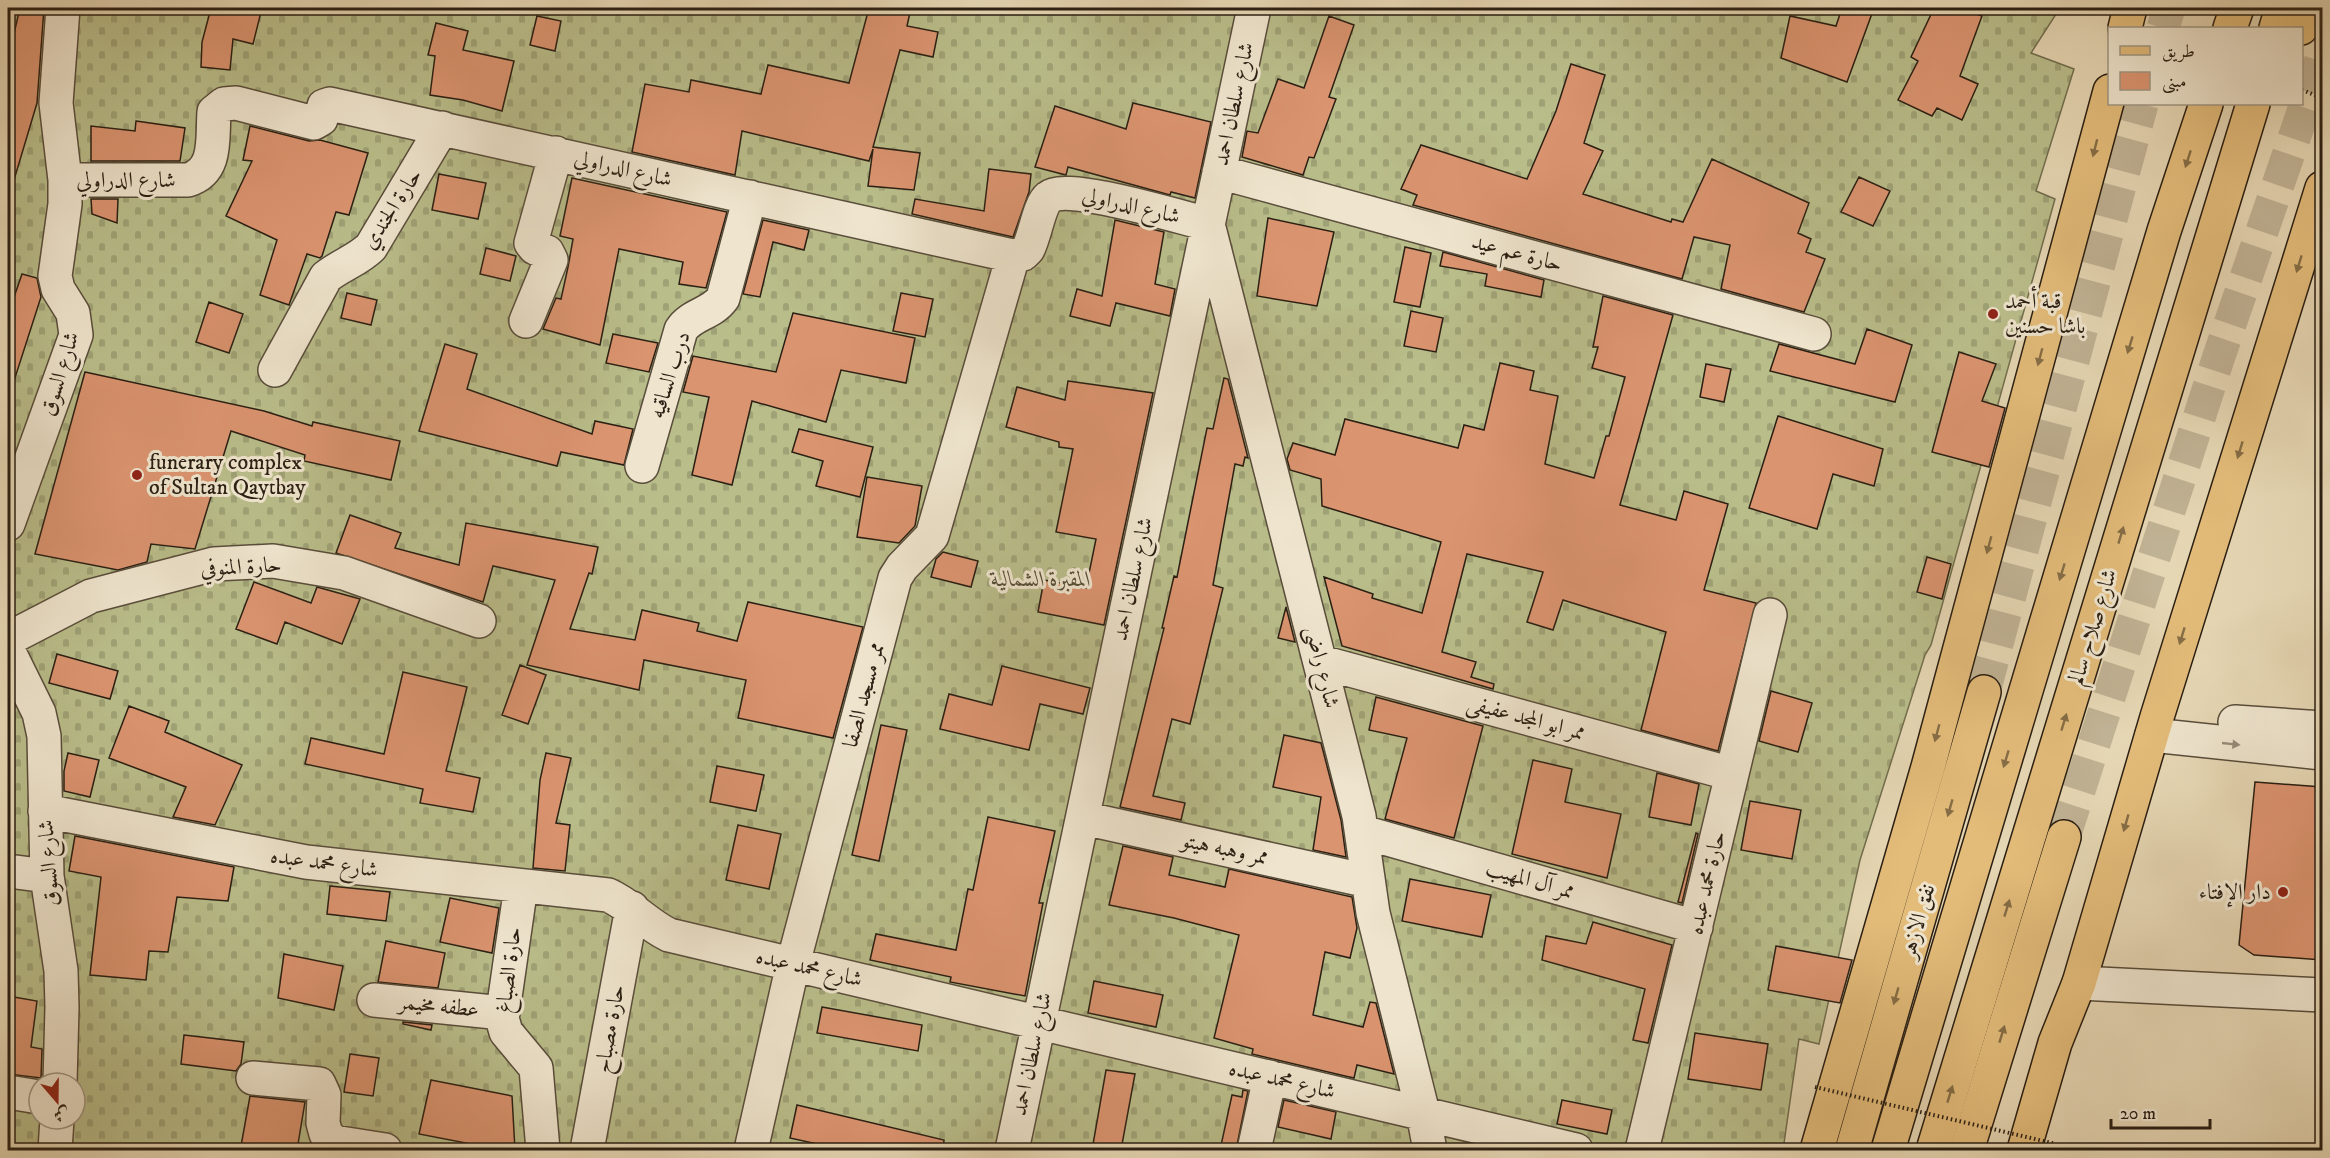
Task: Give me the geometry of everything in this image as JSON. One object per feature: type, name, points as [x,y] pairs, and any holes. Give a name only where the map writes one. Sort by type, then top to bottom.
[{"type":"main road","points":[[2125,27],[2130,8]]},
{"type":"main road","points":[[2230,27],[2237,8]]},
{"type":"main road","points":[[2276,27],[2282,8]]},
{"type":"main road","points":[[2302,27],[2309,16],[2319,8]]},
{"type":"main road","points":[[1817,1150],[1928,768],[2108,95]]},
{"type":"main road","name":"شارع صلاح سالم","points":[[1888,1150],[2164,231],[2206,105]]},
{"type":"main road","name":"شارع صلاح سالم","points":[[1933,1150],[2216,232],[2253,105]]},
{"type":"main road","points":[[2216,232],[2234,213],[2248,190],[2276,105]]},
{"type":"main road","points":[[2024,1150],[2055,1044],[2079,983],[2155,726],[2322,188]]},
{"type":"main road","name":"نفق الازهر","points":[[1852,1150],[1984,692]]},
{"type":"main road","points":[[1967,1150],[2064,837]]},
{"type":"street","name":"شارع السوق","points":[[8,524],[17,467],[76,334],[73,313],[58,289],[55,276],[65,204],[65,180],[57,117],[63,8]]},
{"type":"street","name":"شارع سلطان احمد","points":[[1012,1150],[1254,8]]},
{"type":"street","name":"شارع الدراولي","points":[[65,180],[188,180],[198,177],[210,160],[214,112],[218,107],[230,103],[314,123],[321,119],[324,106],[330,104],[1013,256],[1023,254],[1028,249],[1046,200],[1055,193],[1078,192],[1208,224]]},
{"type":"street","name":"حارة الجندي","points":[[274,370],[326,277],[338,267],[361,257],[371,247],[442,128]]},
{"type":"street","points":[[526,321],[551,260],[547,252],[535,248],[531,243],[555,153]]},
{"type":"street","name":"حارة عم عيد","points":[[1219,172],[1814,334]]},
{"type":"street","name":"درب الساقيه","points":[[642,466],[681,330],[689,321],[714,308],[723,298],[750,197]]},
{"type":"street","name":"شارع راضى","points":[[1208,224],[1363,832],[1373,913],[1423,1113],[1430,1150]]},
{"type":"street","name":"ممر مسجد الصفا","points":[[751,1150],[793,964],[895,578],[902,567],[932,536],[1013,256]]},
{"type":"street","name":"حارة المنوفي","points":[[8,639],[91,596],[214,564],[273,561],[344,573],[479,621]]},
{"type":"street","name":"حارة محمد عبده","points":[[1642,1150],[1770,615]]},
{"type":"street","name":"شارع السوق","points":[[8,650],[39,713],[44,736],[47,876],[61,972],[61,1071]]},
{"type":"street","name":"ممر ابو المجد عفيفى","points":[[1321,662],[1732,774]]},
{"type":"street","points":[[2155,726],[2284,737],[2322,753]]},
{"type":"street","points":[[2284,737],[2322,728]]},
{"type":"street","name":"شارع محمد عبده","points":[[45,811],[306,862],[608,895],[632,908],[656,929],[669,935],[1576,1150]]},
{"type":"street","name":"ممر وهبه هيتو","points":[[1083,818],[1368,881]]},
{"type":"street","name":"ممر آل المهيب","points":[[1363,832],[1696,927]]},
{"type":"street","points":[[8,872],[47,876]]},
{"type":"street","name":"حارة الصباغ","points":[[521,886],[502,1025],[532,1061],[538,1076],[543,1150]]},
{"type":"street","name":"حارة مصباح","points":[[588,1150],[632,908]]},
{"type":"street","points":[[2079,983],[2322,995]]},
{"type":"street","name":"عطفه مخيمر","points":[[374,1000],[503,1013]]},
{"type":"street","points":[[1254,1150],[1270,1077]]},
{"type":"street","points":[[252,1078],[319,1084],[324,1095],[323,1123],[326,1134],[334,1142],[385,1150]]},
{"type":"street","points":[[8,1092],[27,1095]]},
{"type":"street","points":[[55,1150],[56,1131]]},
{"type":"path","points":[[2303,91],[2322,99]]},
{"type":"path","points":[[1815,1087],[2056,1144]]},
{"type":"green space","name":"المقبرة الشمالية","points":[[8,8],[2060,8],[2031,53],[2074,69],[2036,191],[2055,199],[1931,645],[1925,655],[1860,860],[1819,1044],[1799,1039],[1783,1150],[8,1150]]},
{"type":"building","points":[[20,8],[44,8],[37,103],[14,180],[8,179],[8,59]]},
{"type":"building","points":[[211,8],[262,8],[253,44],[233,39],[230,70],[201,67],[202,42]]},
{"type":"building","points":[[869,8],[911,8],[907,26],[938,32],[933,57],[900,50],[873,147],[920,153],[914,190],[868,186],[873,149],[869,161],[742,131],[735,175],[632,152],[645,84],[689,92],[691,80],[761,94],[768,65],[849,83]]},
{"type":"building","points":[[1842,8],[1874,8],[1847,82],[1781,58],[1790,16],[1836,26]]},
{"type":"building","points":[[1934,8],[1960,8],[1982,16],[1960,76],[1978,84],[1962,120],[1937,108],[1932,116],[1898,100],[1918,61],[1911,57]]},
{"type":"building","points":[[537,16],[561,21],[555,51],[530,45]]},
{"type":"building","points":[[1329,16],[1354,25],[1329,97],[1336,99],[1314,158],[1309,157],[1303,175],[1242,157],[1247,131],[1258,133],[1278,79],[1304,88]]},
{"type":"building","points":[[436,23],[468,31],[463,50],[514,61],[502,111],[463,100],[430,95],[435,56],[428,55]]},
{"type":"building","points":[[1571,64],[1605,75],[1584,143],[1603,151],[1583,194],[1671,222],[1672,219],[1683,222],[1712,159],[1809,203],[1798,233],[1811,239],[1806,252],[1825,259],[1804,312],[1721,289],[1730,245],[1694,237],[1682,279],[1413,205],[1417,195],[1401,189],[1421,145],[1527,179],[1556,111]]},
{"type":"building","points":[[1133,103],[1211,122],[1195,198],[1171,192],[1170,195],[1068,167],[1066,175],[1035,167],[1055,106],[1126,129]]},
{"type":"building","points":[[136,121],[185,128],[180,161],[91,161],[91,126],[135,131]]},
{"type":"building","points":[[250,126],[309,141],[320,140],[368,153],[349,215],[336,212],[320,258],[307,254],[289,305],[260,295],[277,240],[226,216],[252,161],[243,160]]},
{"type":"building","points":[[989,169],[1031,174],[1029,192],[1013,237],[912,214],[915,199],[984,211]]},
{"type":"building","points":[[439,174],[486,183],[478,219],[432,210]]},
{"type":"building","points":[[1859,177],[1890,191],[1873,226],[1841,212]]},
{"type":"building","points":[[572,178],[727,212],[706,288],[679,284],[683,262],[619,249],[600,345],[543,329],[556,298],[561,299],[568,267],[573,239],[560,236]]},
{"type":"building","points":[[91,199],[118,199],[117,223],[92,214]]},
{"type":"building","points":[[1268,218],[1334,232],[1317,306],[1257,296]]},
{"type":"building","points":[[763,220],[809,230],[804,250],[773,242],[760,297],[743,294]]},
{"type":"building","points":[[1115,220],[1164,232],[1155,284],[1175,289],[1170,316],[1116,303],[1110,326],[1070,316],[1077,289],[1102,296]]},
{"type":"building","points":[[1405,247],[1431,253],[1420,307],[1394,302]]},
{"type":"building","points":[[486,248],[516,256],[510,281],[480,274]]},
{"type":"building","points":[[1443,252],[1544,280],[1541,297],[1485,286],[1487,274],[1440,266]]},
{"type":"building","points":[[22,274],[37,278],[41,297],[13,384],[8,383],[8,295],[14,297]]},
{"type":"building","points":[[347,293],[377,300],[371,325],[341,318]]},
{"type":"building","points":[[901,293],[933,299],[925,337],[893,331]]},
{"type":"building","points":[[1603,296],[1673,315],[1620,505],[1676,520],[1684,491],[1728,504],[1704,590],[1756,603],[1718,751],[1641,730],[1666,632],[1563,600],[1553,630],[1527,622],[1543,572],[1467,554],[1442,652],[1476,662],[1471,677],[1494,684],[1493,689],[1342,646],[1324,577],[1373,594],[1372,598],[1422,613],[1441,542],[1322,506],[1321,479],[1290,470],[1287,459],[1293,443],[1335,455],[1345,419],[1458,448],[1464,425],[1484,430],[1500,363],[1534,371],[1530,390],[1558,396],[1545,464],[1594,478],[1606,436],[1609,436],[1625,377],[1592,368],[1598,347],[1593,347]]},
{"type":"building","points":[[209,302],[243,314],[229,353],[196,342]]},
{"type":"building","points":[[1411,311],[1443,318],[1436,352],[1404,346]]},
{"type":"building","points":[[793,313],[915,338],[906,383],[841,370],[826,422],[752,401],[732,485],[692,475],[709,397],[683,392],[693,356],[776,372]]},
{"type":"building","points":[[1867,329],[1912,345],[1895,402],[1770,371],[1779,344],[1855,364]]},
{"type":"building","points":[[613,334],[658,343],[649,372],[606,363]]},
{"type":"building","points":[[445,344],[477,354],[467,389],[592,434],[595,421],[633,429],[624,465],[561,452],[557,466],[419,431]]},
{"type":"building","points":[[1959,352],[1996,364],[1982,401],[2005,408],[1989,467],[1932,452]]},
{"type":"building","points":[[1706,364],[1731,369],[1724,402],[1700,397]]},
{"type":"building","name":"funerary complex of Sultan Qaytbay","points":[[85,372],[264,411],[312,426],[313,422],[400,441],[391,480],[304,461],[305,455],[231,431],[195,549],[151,544],[147,562],[118,570],[35,554]]},
{"type":"building","points":[[1224,378],[1228,379],[1248,458],[1245,457],[1243,466],[1235,464],[1213,585],[1223,588],[1190,724],[1172,719],[1153,796],[1185,803],[1181,820],[1120,807],[1164,628],[1162,628],[1174,576],[1177,577],[1207,428],[1213,429]]},
{"type":"building","points":[[1068,381],[1153,393],[1104,625],[1038,612],[1044,580],[1086,588],[1096,539],[1056,532],[1073,449],[1059,447],[1059,442],[1006,427],[1017,387],[1065,400]]},
{"type":"building","points":[[1778,416],[1883,449],[1874,486],[1833,474],[1817,529],[1749,508]]},
{"type":"building","points":[[799,429],[873,447],[860,497],[816,486],[823,461],[792,452]]},
{"type":"building","points":[[867,477],[922,486],[915,526],[899,543],[857,537]]},
{"type":"building","points":[[350,515],[401,533],[395,548],[459,565],[466,523],[598,547],[592,574],[589,573],[570,629],[635,640],[642,610],[699,623],[697,631],[737,641],[748,602],[863,627],[833,738],[738,718],[746,680],[644,660],[639,690],[527,665],[555,580],[493,566],[483,602],[336,553]]},
{"type":"building","points":[[943,552],[978,561],[971,587],[931,577],[936,559]]},
{"type":"building","points":[[1927,557],[1951,564],[1942,599],[1917,592]]},
{"type":"building","points":[[254,582],[311,603],[317,587],[360,599],[342,644],[285,622],[277,644],[236,629]]},
{"type":"building","points":[[1286,607],[1295,642],[1278,638]]},
{"type":"building","points":[[57,654],[118,671],[110,699],[49,683]]},
{"type":"building","points":[[520,665],[546,675],[528,724],[502,715]]},
{"type":"building","points":[[1002,666],[1090,688],[1083,714],[1040,704],[1029,750],[940,729],[949,694],[992,705]]},
{"type":"building","points":[[403,672],[467,687],[446,771],[480,778],[473,812],[420,803],[423,789],[305,764],[311,738],[384,754]]},
{"type":"building","points":[[1771,691],[1812,703],[1798,752],[1759,741]]},
{"type":"building","points":[[1376,697],[1483,726],[1454,838],[1385,819],[1407,738],[1369,730]]},
{"type":"building","points":[[129,706],[169,721],[165,732],[242,765],[215,825],[173,817],[186,787],[109,758]]},
{"type":"building","points":[[881,725],[907,730],[879,861],[852,855]]},
{"type":"building","points":[[1284,735],[1321,743],[1341,820],[1346,857],[1313,850],[1321,797],[1273,787]]},
{"type":"building","points":[[68,753],[99,760],[90,797],[64,791],[64,771]]},
{"type":"building","points":[[546,753],[571,758],[556,823],[570,825],[565,871],[533,868],[540,780]]},
{"type":"building","points":[[1533,760],[1572,769],[1565,802],[1621,814],[1607,878],[1512,854]]},
{"type":"building","points":[[717,766],[764,775],[756,811],[710,802]]},
{"type":"building","points":[[1657,773],[1699,784],[1691,825],[1649,817]]},
{"type":"building","name":"دار الإفتاء","points":[[2255,782],[2322,787],[2322,960],[2254,955],[2239,945]]},
{"type":"building","points":[[1750,801],[1801,810],[1792,859],[1741,850]]},
{"type":"building","points":[[988,817],[1055,831],[1039,903],[1043,903],[1025,996],[950,982],[951,977],[870,960],[876,934],[956,950],[968,889],[973,890]]},
{"type":"building","points":[[738,825],[781,834],[769,889],[726,880]]},
{"type":"building","points":[[1696,833],[1698,834],[1682,903],[1678,902]]},
{"type":"building","points":[[75,836],[234,867],[228,901],[177,897],[168,952],[149,951],[146,980],[90,975],[101,877],[69,871]]},
{"type":"building","points":[[1123,846],[1173,857],[1169,875],[1225,887],[1229,869],[1352,897],[1357,928],[1350,958],[1325,952],[1313,1015],[1363,1027],[1370,1002],[1376,1003],[1394,1074],[1357,1065],[1354,1078],[1252,1054],[1253,1049],[1214,1038],[1239,935],[1174,918],[1109,905]]},
{"type":"building","points":[[1410,879],[1491,895],[1482,937],[1402,921]]},
{"type":"building","points":[[330,886],[390,892],[386,921],[327,914]]},
{"type":"building","points":[[450,898],[499,908],[492,953],[440,942]]},
{"type":"building","points":[[1593,922],[1672,945],[1648,1043],[1633,1040],[1645,989],[1542,960],[1546,936],[1586,944]]},
{"type":"building","points":[[386,941],[445,953],[438,988],[378,982]]},
{"type":"building","points":[[1776,946],[1852,960],[1840,1003],[1768,990]]},
{"type":"building","points":[[284,954],[343,966],[334,1010],[278,998]]},
{"type":"building","points":[[1094,981],[1163,995],[1156,1027],[1088,1013]]},
{"type":"building","points":[[8,996],[37,1001],[31,1047],[42,1049],[41,1071],[27,1071],[27,1076],[8,1074]]},
{"type":"building","points":[[822,1007],[922,1025],[918,1051],[817,1033]]},
{"type":"building","points":[[403,1022],[432,1025],[431,1030],[403,1024]]},
{"type":"building","points":[[1695,1033],[1768,1044],[1761,1090],[1688,1079]]},
{"type":"building","points":[[184,1035],[244,1042],[241,1064],[236,1071],[181,1064]]},
{"type":"building","points":[[350,1054],[379,1058],[373,1096],[344,1092]]},
{"type":"building","points":[[1106,1070],[1135,1074],[1121,1150],[1092,1150]]},
{"type":"building","points":[[431,1080],[512,1096],[515,1150],[502,1150],[419,1134]]},
{"type":"building","points":[[1243,1090],[1248,1091],[1236,1150],[1220,1150],[1232,1095],[1242,1097]]},
{"type":"building","points":[[250,1096],[305,1102],[297,1150],[266,1150],[241,1146]]},
{"type":"building","points":[[1284,1100],[1336,1112],[1331,1139],[1278,1127]]},
{"type":"building","points":[[1562,1100],[1612,1110],[1607,1134],[1557,1124]]},
{"type":"building","points":[[797,1105],[944,1140],[943,1150],[844,1150],[790,1138]]},
{"type":"tunnel","points":[[2163,27],[2169,8]]},
{"type":"tunnel","points":[[2064,837],[2219,356],[2322,57]]},
{"type":"tunnel","points":[[1984,692],[2142,105]]},
{"type":"place","name":"قبة أحمد باشا حسنين","points":[[1993,314]]},
{"type":"place","name":"funerary complex of Sultan Qaytbay","points":[[137,475]]},
{"type":"place","name":"دار الإفتاء","points":[[2283,892]]}]
